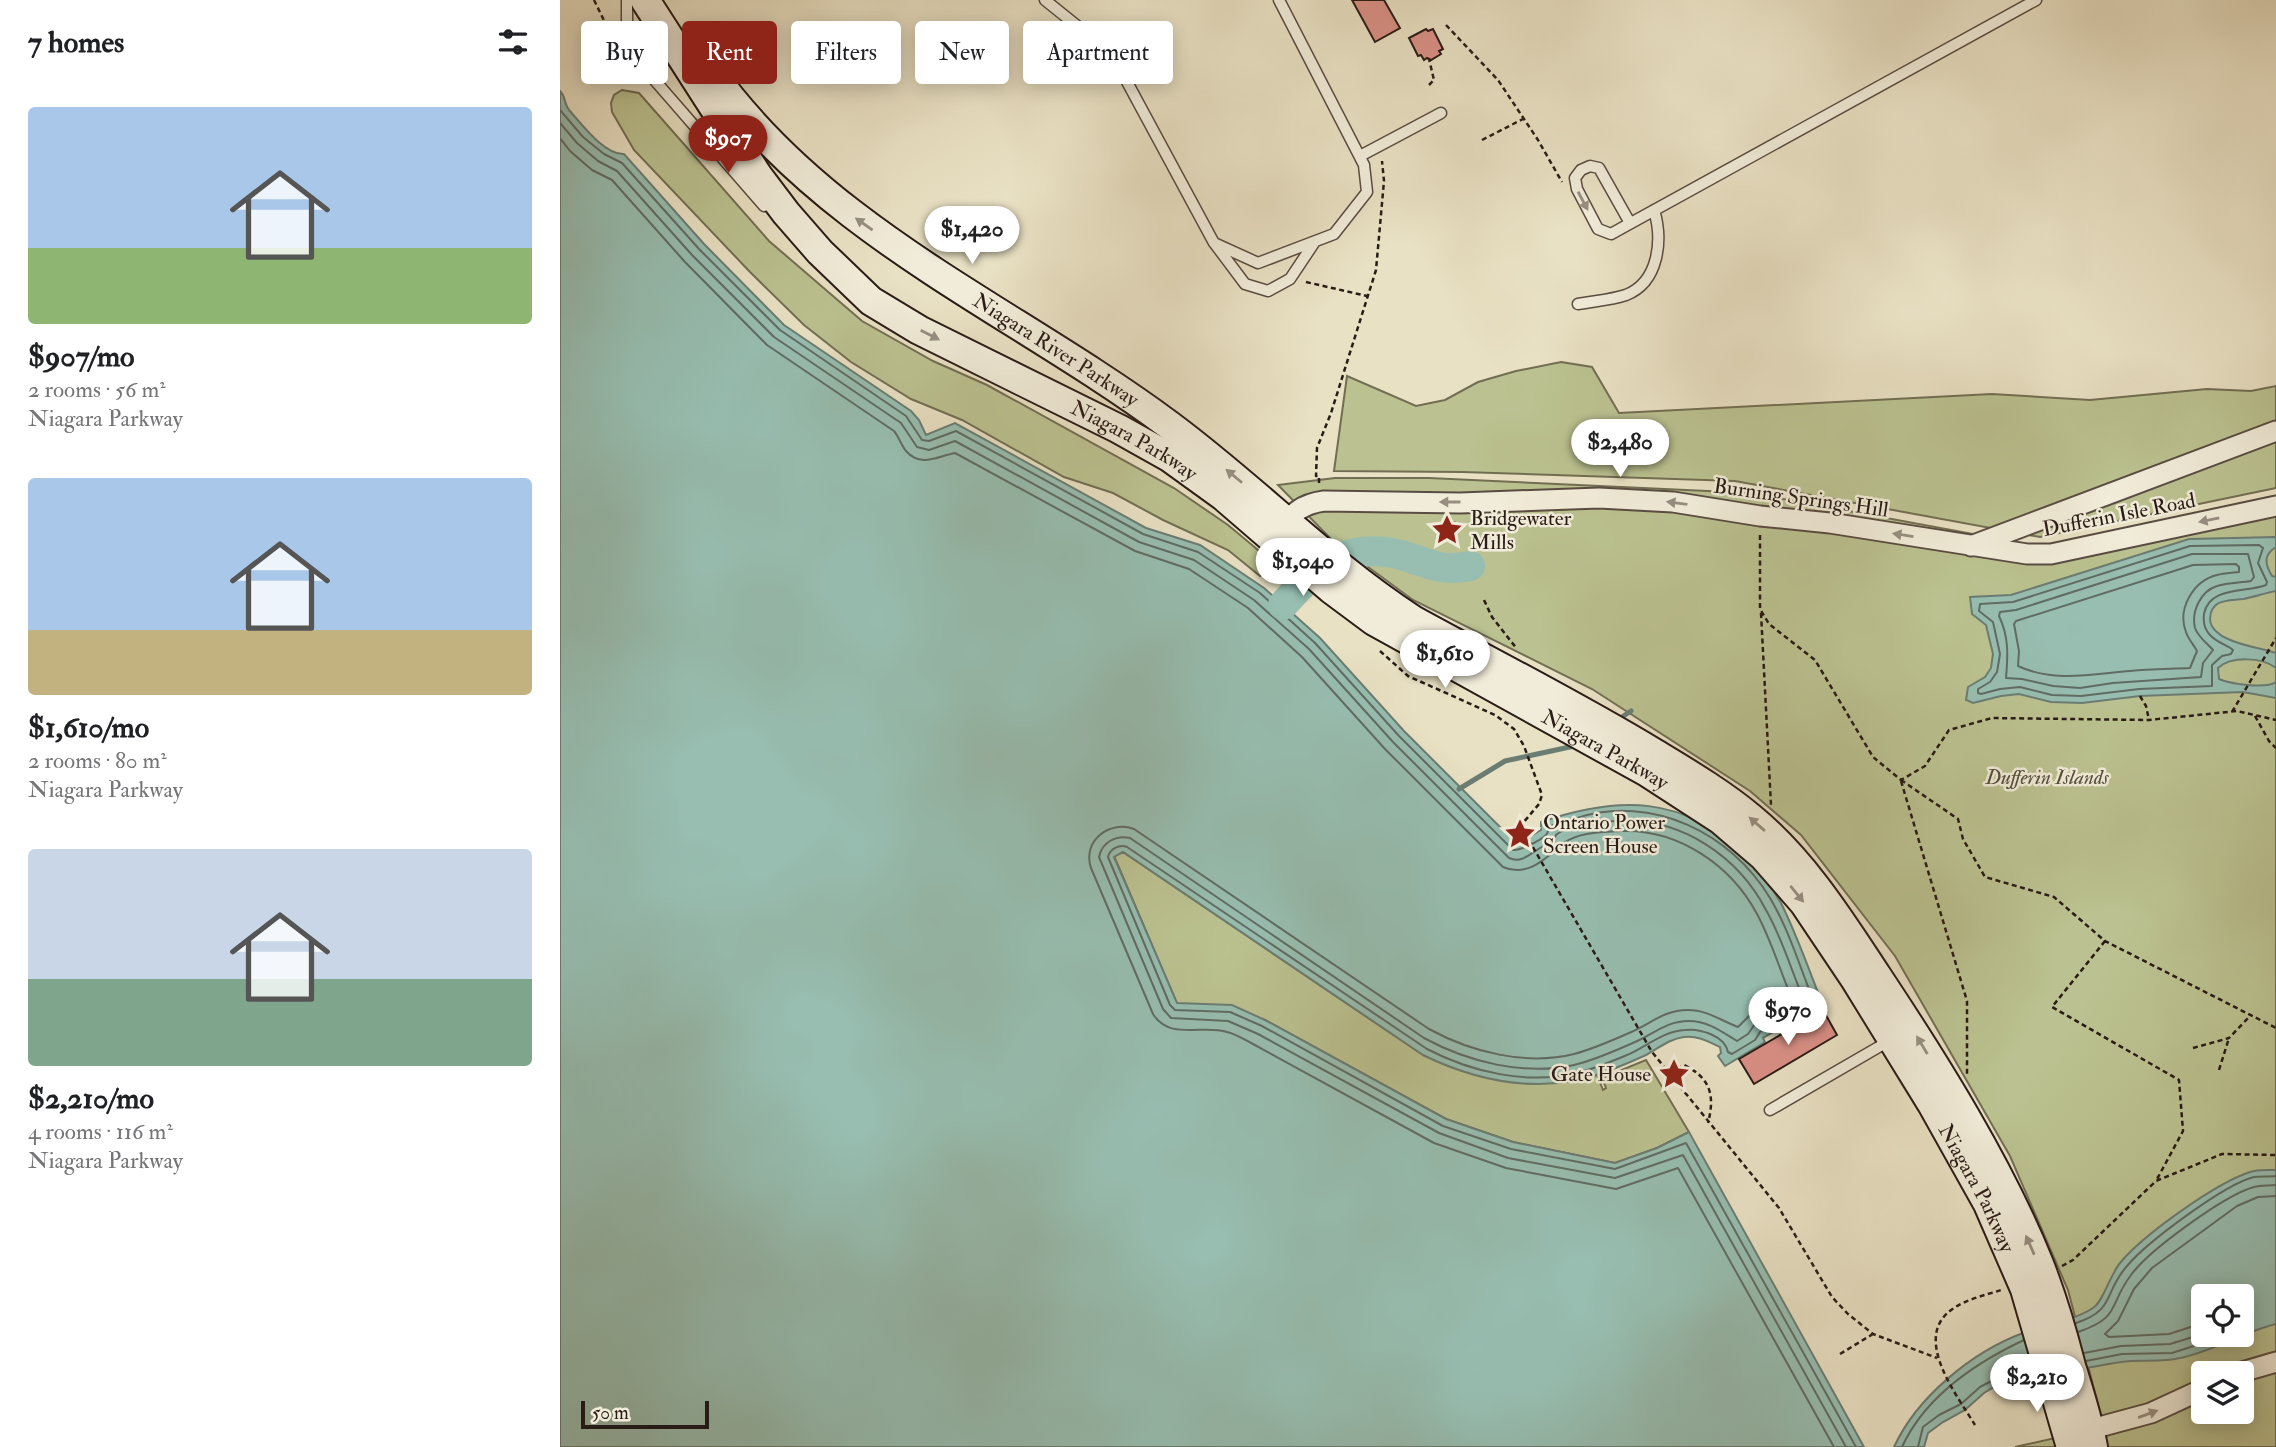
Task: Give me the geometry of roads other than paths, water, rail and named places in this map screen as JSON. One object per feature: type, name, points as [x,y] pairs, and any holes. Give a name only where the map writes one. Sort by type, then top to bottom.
[{"type":"main road","name":"Niagara Parkway","points":[[645,0],[758,176],[820,252],[871,301],[919,330],[1119,429],[1169,457],[1290,539],[1423,650],[1574,718],[1712,789],[1749,817],[1794,859],[1819,891],[1910,1026],[1962,1112],[2019,1219],[2081,1440]]},
{"type":"main road","name":"Niagara River Parkway","points":[[662,0],[733,101],[788,161],[822,192],[894,245],[1169,424],[1290,539]]},
{"type":"main road","name":"Niagara Parkway","points":[[1615,741],[1735,830],[1763,856],[1804,903],[1892,1038],[1988,1204],[2044,1312]]},
{"type":"street","name":"Burning Springs Hill","points":[[1290,539],[1304,505],[1324,501],[1460,503],[1599,498],[1673,502],[1760,516],[1830,523],[1970,546],[2276,431]]},
{"type":"street","name":"Dufferin Isle Road","points":[[1970,546],[2026,554],[2051,554],[2276,506]]},
{"type":"street","points":[[2254,1368],[2276,1362]]},
{"type":"street","points":[[2081,1440],[2191,1395]]},
{"type":"lane","points":[[627,0],[630,39],[644,68],[771,214]]},
{"type":"lane","points":[[1045,0],[1112,54],[1214,243],[1245,284],[1268,291],[1290,279],[1314,242]]},
{"type":"lane","points":[[1214,243],[1258,263],[1335,234],[1367,192],[1364,164],[1279,0]]},
{"type":"lane","points":[[1630,223],[1599,168],[1590,166],[1581,170],[1575,178],[1577,189],[1598,229],[1611,234],[2036,0]]},
{"type":"lane","points":[[1360,156],[1441,113]]},
{"type":"lane","points":[[1578,304],[1629,294],[1647,279],[1658,250],[1660,234],[1654,210]]},
{"type":"lane","points":[[788,232],[814,259],[843,283],[871,301]]},
{"type":"lane","points":[[1770,1110],[1892,1038]]},
{"type":"water","points":[[560,91],[567,108],[586,130],[601,144],[616,153],[624,154],[704,244],[784,325],[911,411],[926,435],[955,423],[1146,528],[1200,545],[1264,588],[1320,638],[1404,731],[1517,844],[1541,830],[1541,822],[1569,813],[1623,805],[1649,806],[1674,811],[1698,821],[1722,836],[1745,857],[1769,884],[1781,903],[1822,1003],[1763,1038],[1765,1042],[1725,1066],[1718,1056],[1721,1053],[1720,1047],[1698,1038],[1684,1037],[1593,1076],[1575,1081],[1536,1084],[1478,1076],[1423,1055],[1123,852],[1114,857],[1177,1003],[1232,1005],[1265,1020],[1446,1119],[1513,1142],[1615,1163],[1657,1148],[1689,1132],[1864,1447],[560,1447]]},
{"type":"water","points":[[2276,537],[2276,547],[2269,553],[2267,560],[2272,576],[2276,577],[2276,591],[2217,604],[2211,612],[2210,622],[2225,638],[2276,653],[2276,668],[2255,660],[2231,661],[2218,668],[2219,679],[2248,685],[2276,682],[2276,698],[2243,692],[2140,696],[2082,703],[2051,702],[2019,694],[1973,703],[1966,700],[1968,687],[1985,677],[1991,668],[1993,654],[1986,625],[1972,614],[1970,597],[2011,595],[2189,539]]},
{"type":"water","points":[[2260,1170],[2276,1170],[2276,1324],[2254,1331],[2254,1284],[2191,1284],[2191,1347],[2215,1347],[2180,1358],[2121,1362],[1999,1384],[1928,1433],[1924,1447],[1894,1447],[1904,1429],[1931,1394],[1966,1364],[2004,1341],[2093,1308],[2120,1263],[2145,1239],[2200,1198],[2236,1178]]},
{"type":"waterway","points":[[1283,605],[1321,568],[1348,554],[1382,552],[1441,567],[1470,566]]},
{"type":"waterway","points":[[1616,721],[1631,711]]},
{"type":"waterway","points":[[1459,789],[1505,761],[1579,745]]},
{"type":"place","name":"Bridgewater Mills","points":[[1447,530]]},
{"type":"place","name":"Ontario Power Screen House","points":[[1520,834]]},
{"type":"place","name":"Gate House","points":[[1674,1074]]},
{"type":"park label","name":"Dufferin Islands","points":[[2047,777]]}]
